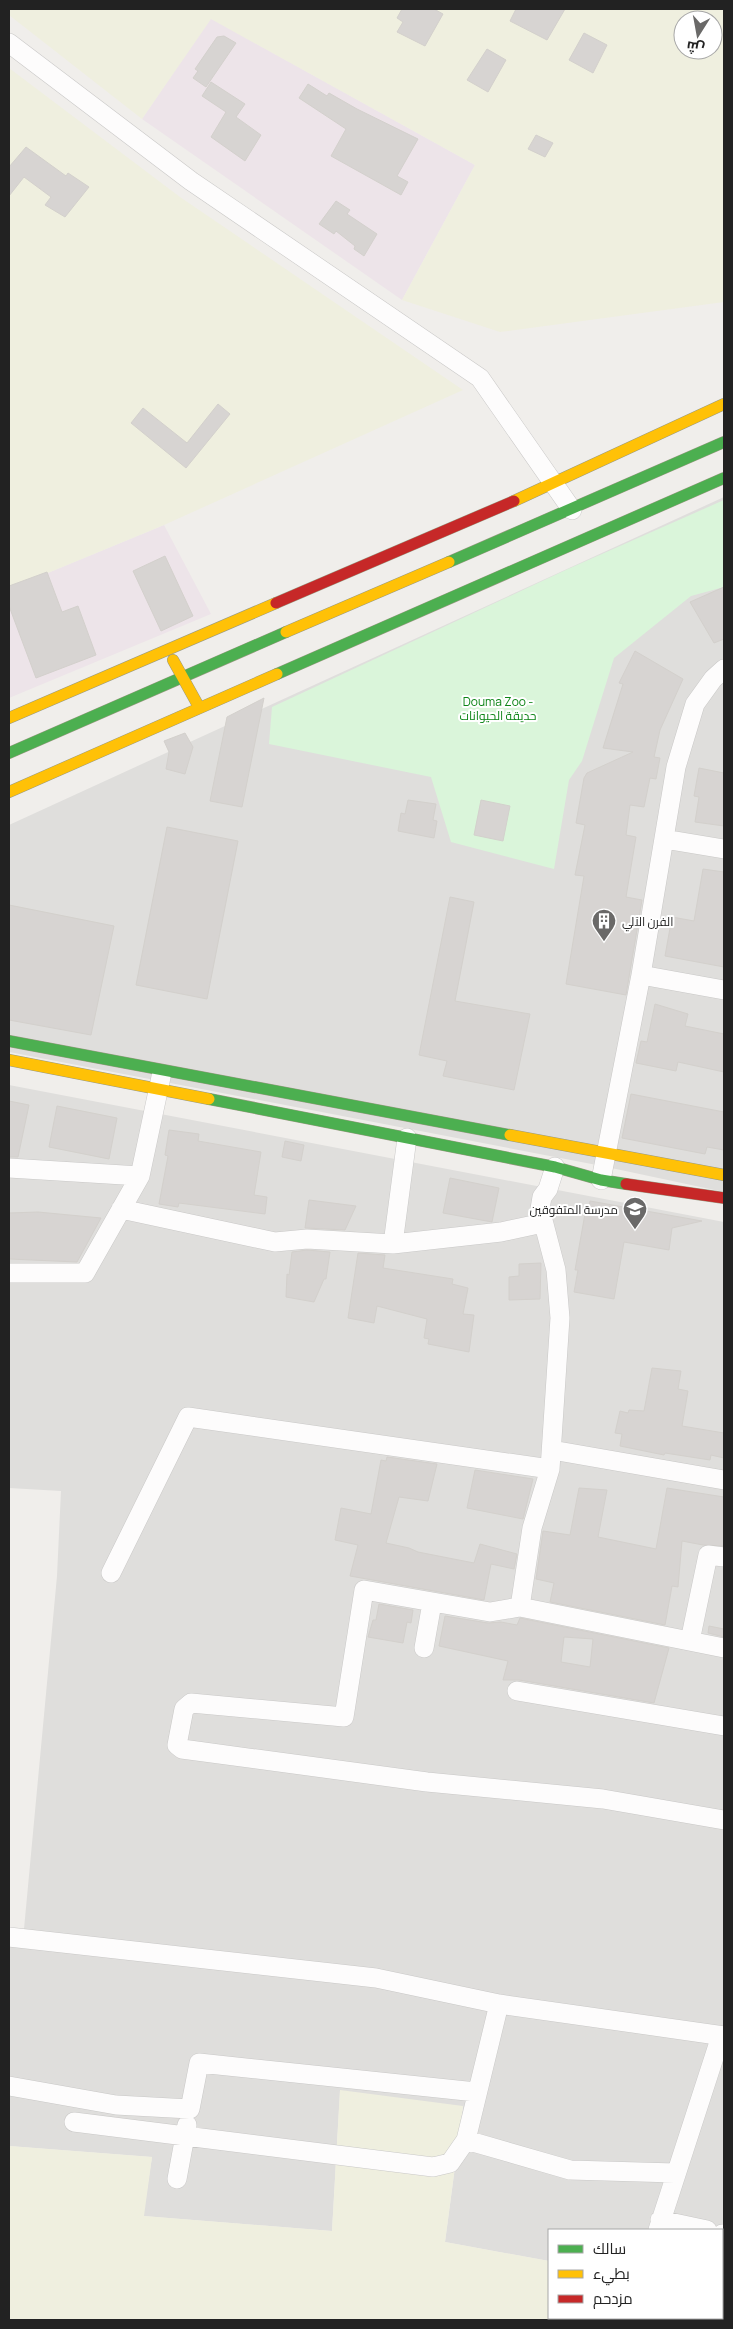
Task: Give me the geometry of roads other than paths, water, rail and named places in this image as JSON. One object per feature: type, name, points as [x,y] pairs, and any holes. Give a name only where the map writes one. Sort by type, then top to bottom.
[{"type":"main road","points":[[9,718],[554,484],[724,404]]},
{"type":"main road","points":[[9,753],[182,676],[572,510],[724,442]]},
{"type":"main road","points":[[9,792],[198,707],[724,478]]},
{"type":"main road","points":[[168,649],[198,707]]},
{"type":"main road","points":[[9,1041],[160,1080],[407,1138],[555,1167],[601,1180],[724,1198]]},
{"type":"main road","points":[[9,1060],[160,1080],[606,1152],[724,1175]]},
{"type":"street","points":[[9,43],[191,181],[480,378],[572,510]]},
{"type":"street","points":[[601,1180],[641,975],[676,767],[695,704],[713,679],[724,669]]},
{"type":"street","points":[[664,839],[724,849]]},
{"type":"street","points":[[641,975],[724,990]]},
{"type":"street","points":[[9,1273],[86,1273],[140,1176],[160,1080]]},
{"type":"street","points":[[393,1244],[407,1138]]},
{"type":"street","points":[[520,1607],[532,1528],[550,1469],[552,1450],[560,1318],[556,1270],[540,1209],[542,1197],[548,1189],[555,1167]]},
{"type":"street","points":[[9,1168],[140,1176]]},
{"type":"street","points":[[122,1209],[276,1242],[307,1240],[393,1244],[501,1232],[544,1223]]},
{"type":"street","points":[[111,1573],[188,1417],[550,1469]]},
{"type":"street","points":[[552,1450],[724,1480]]},
{"type":"street","points":[[690,1641],[708,1555],[724,1557]]},
{"type":"street","points":[[724,1648],[520,1607],[490,1612],[364,1590],[344,1718],[191,1703],[184,1709],[177,1745],[182,1749],[427,1782],[604,1799],[724,1820]]},
{"type":"street","points":[[424,1648],[432,1603]]},
{"type":"street","points":[[518,1692],[724,1726]]},
{"type":"street","points":[[9,1937],[376,1978],[499,2004],[723,2036],[675,2173],[659,2225],[697,2229]]},
{"type":"street","points":[[74,2122],[433,2168],[450,2163],[466,2140],[476,2092],[499,2004]]},
{"type":"street","points":[[177,2179],[199,2063],[476,2092]]},
{"type":"street","points":[[9,2086],[116,2105],[190,2109]]},
{"type":"street","points":[[466,2140],[570,2170],[675,2173]]},
{"type":"place","name":"الفرن الآلي","points":[[604,942]]},
{"type":"place","name":"مدرسة المتفوقين","points":[[635,1230]]},
{"type":"park label","name":"Douma Zoo - حديقة الحيوانات","points":[[498,708]]}]
